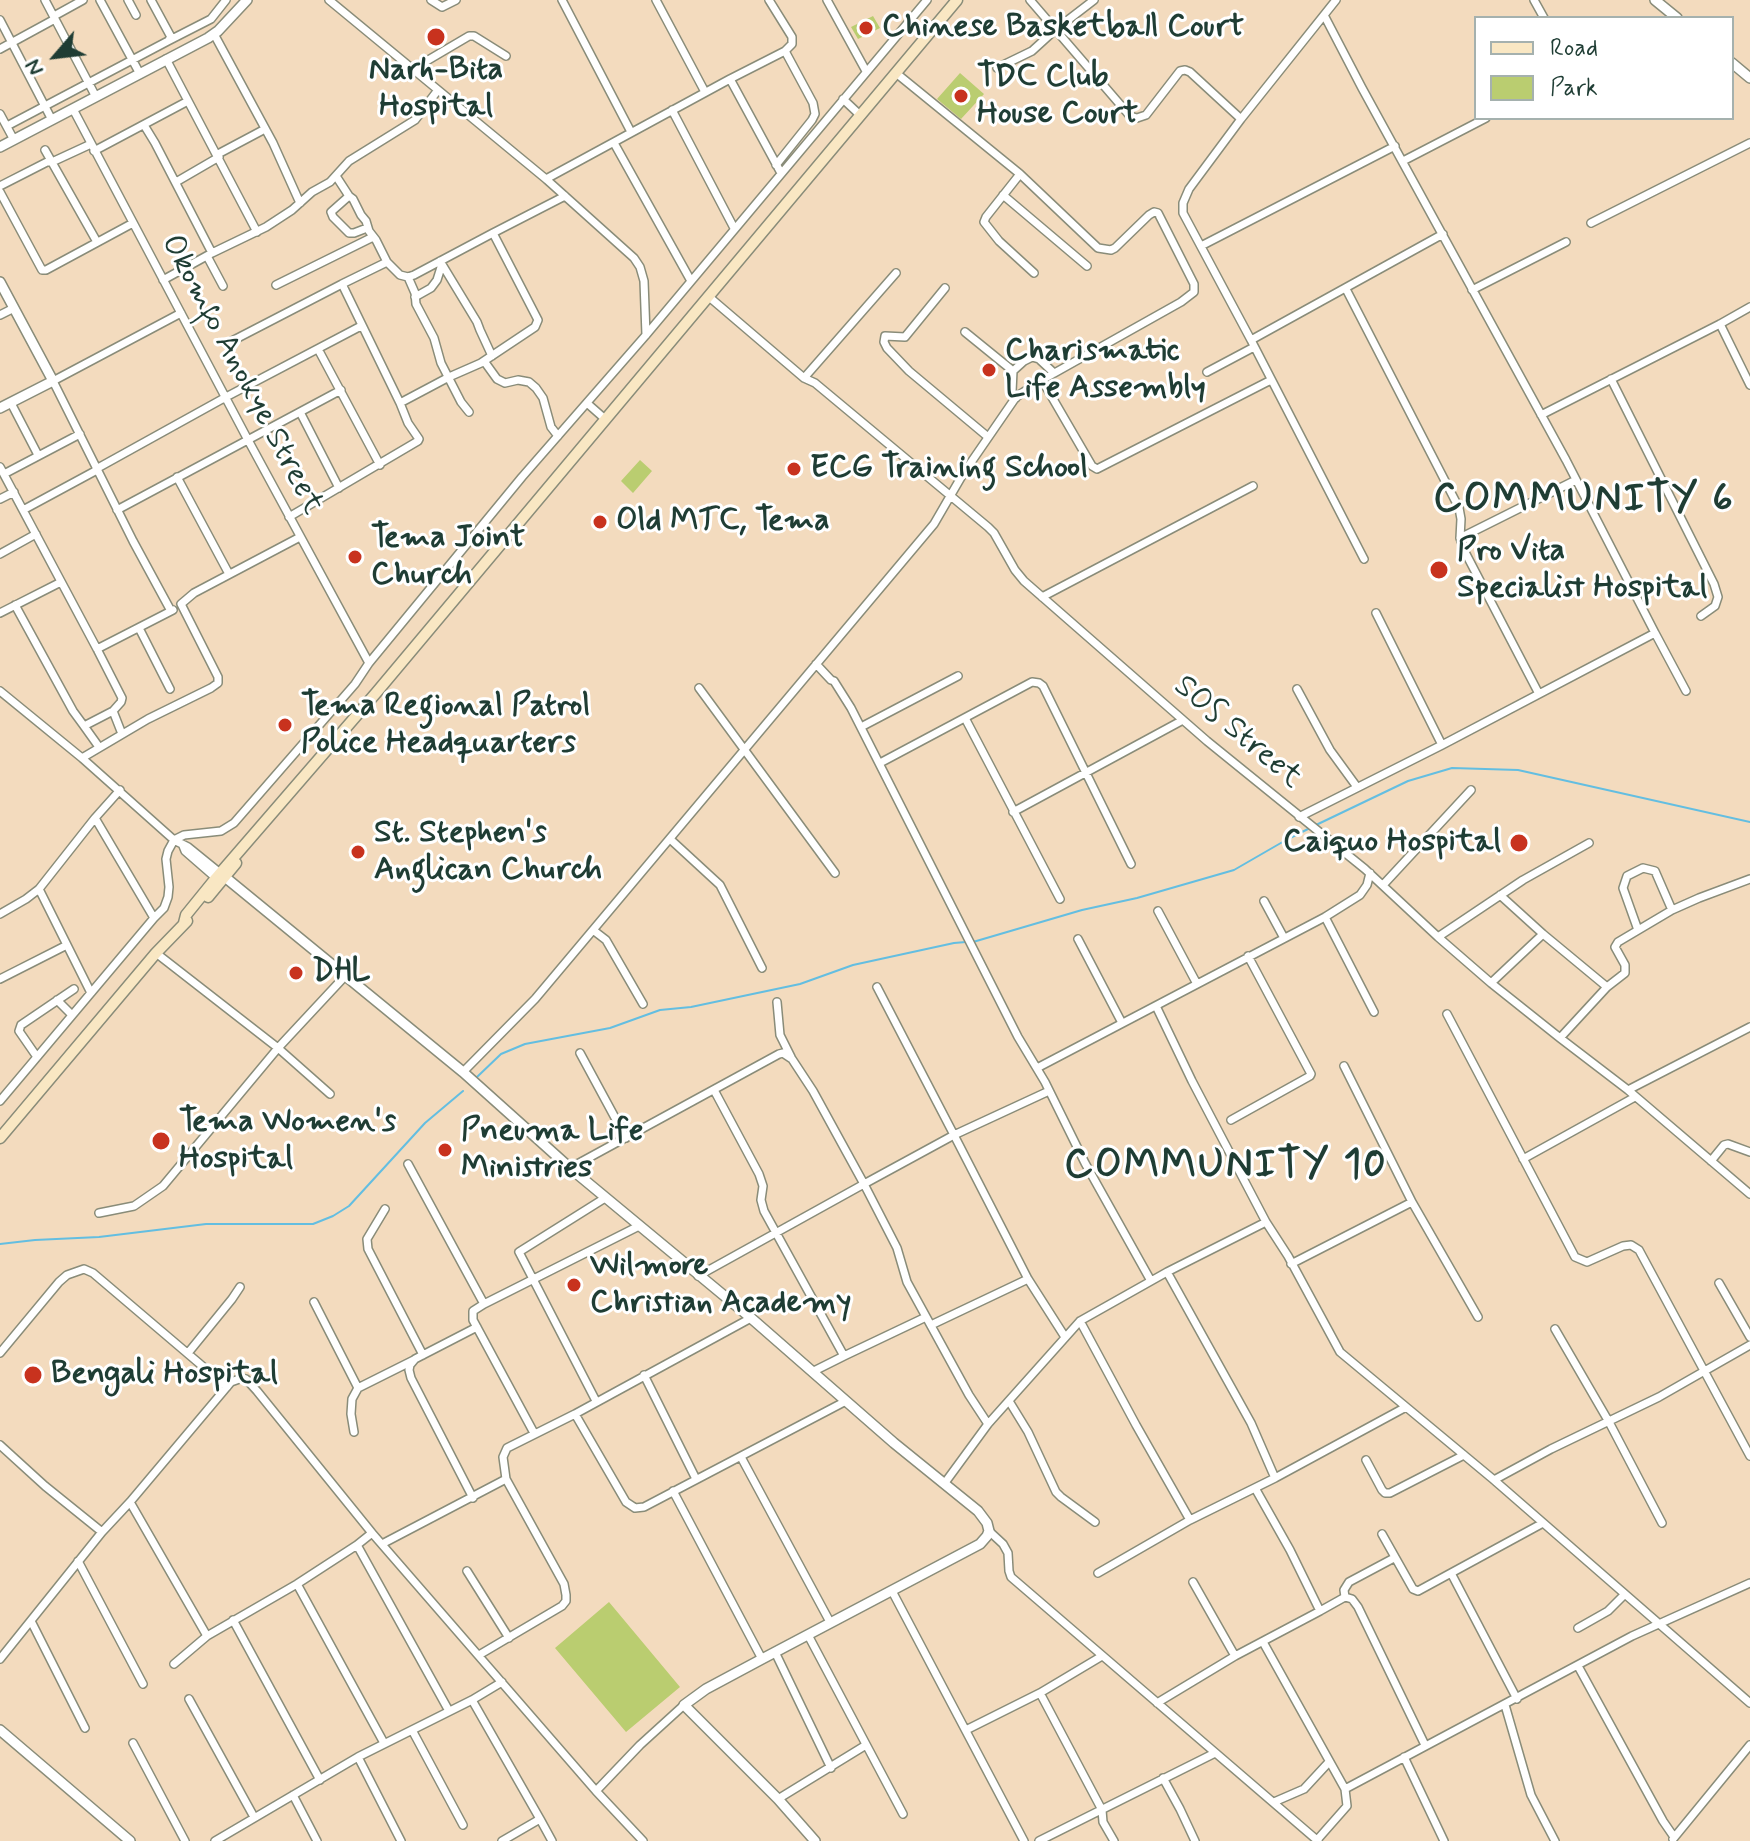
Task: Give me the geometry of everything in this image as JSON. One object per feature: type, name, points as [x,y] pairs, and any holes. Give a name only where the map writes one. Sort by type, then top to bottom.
[{"type":"main road","points":[[0,1138],[156,953],[190,918],[253,841],[254,835],[957,0]]},
{"type":"street","points":[[45,0],[96,97]]},
{"type":"street","points":[[0,49],[83,0]]},
{"type":"street","points":[[100,0],[140,74]]},
{"type":"street","points":[[128,0],[136,15]]},
{"type":"street","points":[[151,0],[171,37],[168,41]]},
{"type":"street","points":[[7,126],[211,19],[226,0]]},
{"type":"street","points":[[0,147],[214,34],[247,0]]},
{"type":"street","points":[[329,0],[546,179],[637,261],[644,281],[646,335]]},
{"type":"street","points":[[431,0],[442,7],[456,0]]},
{"type":"street","points":[[562,0],[631,132]]},
{"type":"street","points":[[656,0],[705,92]]},
{"type":"street","points":[[546,179],[785,51],[792,44],[792,37],[769,0]]},
{"type":"street","points":[[827,0],[866,71]]},
{"type":"street","points":[[0,1101],[164,908],[169,876],[166,859],[174,840],[184,835],[221,831],[234,823],[355,684],[369,663],[558,436],[927,0]]},
{"type":"street","points":[[1030,0],[1132,117],[1146,115],[1180,71],[1185,70],[1241,119]]},
{"type":"street","points":[[997,68],[1032,51],[1094,0]]},
{"type":"street","points":[[1336,0],[1189,189],[1183,213],[1364,559]]},
{"type":"street","points":[[1655,0],[1674,16]]},
{"type":"street","points":[[1324,15],[1576,480],[1686,691]]},
{"type":"street","points":[[0,20],[52,120]]},
{"type":"street","points":[[214,34],[300,203]]},
{"type":"street","points":[[413,69],[469,36],[506,56]]},
{"type":"street","points":[[776,165],[815,114],[813,103],[785,51]]},
{"type":"street","points":[[166,59],[257,232]]},
{"type":"street","points":[[1734,65],[1750,78]]},
{"type":"street","points":[[463,1072],[535,999],[934,524],[958,482],[1016,398],[1054,373],[1181,302],[1195,288],[1157,213],[1149,215],[1115,248],[1098,248],[1020,174],[896,73]]},
{"type":"street","points":[[730,79],[781,173]]},
{"type":"street","points":[[163,280],[257,232],[292,210],[336,176],[349,161],[419,117],[438,90]]},
{"type":"street","points":[[843,99],[861,116]]},
{"type":"street","points":[[133,223],[42,270],[0,189],[47,162],[92,148],[188,101]]},
{"type":"street","name":"Okomfo Anokye Street","points":[[73,109],[369,663]]},
{"type":"street","points":[[672,110],[734,228]]},
{"type":"street","points":[[0,114],[14,140]]},
{"type":"street","points":[[1403,161],[1482,120]]},
{"type":"street","points":[[144,125],[176,182],[223,286]]},
{"type":"street","points":[[176,182],[265,129]]},
{"type":"street","points":[[614,143],[691,281]]},
{"type":"street","points":[[1591,223],[1750,143]]},
{"type":"street","points":[[1201,246],[1395,146]]},
{"type":"street","points":[[45,150],[97,242]]},
{"type":"street","points":[[1020,174],[986,217],[985,225],[1034,273]]},
{"type":"street","points":[[336,176],[353,199],[387,262],[400,275],[408,277],[565,196]]},
{"type":"street","points":[[1003,195],[1087,266]]},
{"type":"street","points":[[349,196],[331,212],[334,219],[351,234],[367,228]]},
{"type":"street","points":[[400,403],[484,361],[537,324],[538,320],[493,233]]},
{"type":"street","points":[[1207,372],[1443,234]]},
{"type":"street","points":[[276,285],[373,237]]},
{"type":"street","points":[[1472,290],[1566,242]]},
{"type":"street","points":[[230,342],[387,262]]},
{"type":"street","points":[[415,297],[431,288],[437,280],[441,262]]},
{"type":"street","points":[[441,262],[477,322],[492,356]]},
{"type":"street","points":[[804,378],[896,273]]},
{"type":"street","points":[[408,277],[416,305],[432,334],[440,361],[469,412]]},
{"type":"street","points":[[0,282],[171,611]]},
{"type":"street","points":[[289,517],[419,440],[342,284]]},
{"type":"street","points":[[945,288],[905,337],[885,336],[884,342],[909,371],[988,437]]},
{"type":"street","points":[[1346,289],[1459,508],[1460,538],[1468,559],[1539,694]]},
{"type":"street","name":"SOS Street","points":[[708,296],[994,533],[1015,570],[1042,597],[1183,720],[1370,873],[1491,983],[1628,1090],[1750,1194]]},
{"type":"street","points":[[1541,415],[1750,307]]},
{"type":"street","points":[[0,315],[14,308]]},
{"type":"street","points":[[0,408],[181,313]]},
{"type":"street","points":[[1720,324],[1750,385]]},
{"type":"street","points":[[23,510],[361,326]]},
{"type":"street","points":[[965,332],[1013,371]]},
{"type":"street","points":[[318,349],[380,465]]},
{"type":"street","points":[[1013,371],[1032,357],[1039,359],[1054,373]]},
{"type":"street","points":[[484,361],[497,379],[505,383],[518,380],[529,382],[536,388],[543,398],[551,427],[558,436]]},
{"type":"street","points":[[1013,371],[1012,392],[1016,398]]},
{"type":"street","points":[[1611,379],[1714,584],[1718,597],[1715,606],[1701,616]]},
{"type":"street","points":[[1042,380],[1092,466],[1097,469],[1271,380]]},
{"type":"street","points":[[117,510],[341,390]]},
{"type":"street","points":[[11,403],[38,455]]},
{"type":"street","points":[[588,404],[605,419]]},
{"type":"street","points":[[300,412],[339,488]]},
{"type":"street","points":[[80,434],[2,470],[122,698],[113,711],[84,726]]},
{"type":"street","points":[[177,477],[229,574]]},
{"type":"street","points":[[1460,538],[1576,480]]},
{"type":"street","points":[[1042,597],[1253,486]]},
{"type":"street","points":[[0,499],[14,492]]},
{"type":"street","points":[[0,554],[36,534]]},
{"type":"street","points":[[97,649],[171,611],[194,593],[300,537]]},
{"type":"street","points":[[0,613],[61,582]]},
{"type":"street","points":[[82,758],[218,683],[218,677],[181,604]]},
{"type":"street","points":[[15,605],[73,711],[99,747]]},
{"type":"street","points":[[1376,613],[1442,745]]},
{"type":"street","points":[[139,628],[170,689]]},
{"type":"street","points":[[1299,817],[1655,633]]},
{"type":"street","points":[[816,664],[834,681],[861,727],[1018,1037],[1151,1281]]},
{"type":"street","points":[[861,727],[958,676]]},
{"type":"street","points":[[880,763],[1032,682],[1039,683],[1131,864]]},
{"type":"street","points":[[699,688],[835,873]]},
{"type":"street","points":[[1297,689],[1330,750],[1357,787]]},
{"type":"street","points":[[0,691],[4,700],[82,758],[241,898],[264,910],[463,1072],[605,1198],[978,1511],[989,1531],[1008,1553],[1011,1577],[1318,1840],[1347,1806],[1345,1789],[1263,1642]]},
{"type":"street","points":[[113,711],[122,734]]},
{"type":"street","points":[[965,718],[1060,899]]},
{"type":"street","points":[[1013,812],[1183,720]]},
{"type":"street","points":[[0,914],[39,889],[120,790]]},
{"type":"street","points":[[1383,885],[1471,790]]},
{"type":"street","points":[[95,818],[154,918]]},
{"type":"street","points":[[670,839],[720,885],[762,968]]},
{"type":"street","points":[[1438,937],[1523,880],[1589,843]]},
{"type":"street","points":[[1638,930],[1623,888],[1627,876],[1643,868],[1655,871],[1672,910]]},
{"type":"street","points":[[1037,1068],[1325,917],[1360,895],[1370,873]]},
{"type":"street","points":[[1560,1038],[1607,987],[1625,973],[1615,947],[1617,944],[1672,910],[1750,879]]},
{"type":"street","points":[[39,889],[91,993]]},
{"type":"street","points":[[1500,895],[1607,987]]},
{"type":"street","points":[[1264,901],[1284,938]]},
{"type":"street","points":[[1158,911],[1197,984]]},
{"type":"street","points":[[1325,917],[1374,1012]]},
{"type":"street","points":[[593,930],[606,940],[643,1004]]},
{"type":"street","points":[[1491,983],[1543,934]]},
{"type":"street","points":[[1078,939],[1122,1023]]},
{"type":"street","points":[[0,979],[67,945]]},
{"type":"street","points":[[156,953],[278,1048],[330,1094]]},
{"type":"street","points":[[1231,1120],[1311,1074],[1248,956]]},
{"type":"street","points":[[99,1213],[134,1206],[163,1186],[278,1048],[346,975]]},
{"type":"street","points":[[877,987],[1028,1279],[1065,1337]]},
{"type":"street","points":[[37,1057],[19,1031],[21,1025],[74,989]]},
{"type":"street","points":[[57,1000],[72,1015]]},
{"type":"street","points":[[777,1002],[780,1035],[897,1248],[907,1282],[988,1424]]},
{"type":"street","points":[[1156,1006],[1266,1222],[1340,1352],[1494,1480],[1750,1703]]},
{"type":"street","points":[[1447,1014],[1575,1257],[1587,1262],[1623,1246],[1631,1245],[1639,1250],[1750,1456]]},
{"type":"street","points":[[1628,1090],[1750,1027]]},
{"type":"street","points":[[580,1053],[626,1138]]},
{"type":"street","points":[[570,1168],[779,1054],[792,1059]]},
{"type":"street","points":[[1344,1066],[1412,1202],[1478,1317]]},
{"type":"street","points":[[714,1090],[759,1174],[764,1211],[844,1356]]},
{"type":"street","points":[[698,1276],[954,1135],[1049,1091]]},
{"type":"street","points":[[1523,1159],[1635,1097]]},
{"type":"street","points":[[1711,1161],[1728,1144],[1750,1152]]},
{"type":"street","points":[[408,1164],[484,1304]]},
{"type":"street","points":[[596,1401],[519,1252],[605,1198]]},
{"type":"street","points":[[1291,1264],[1412,1202]]},
{"type":"street","points":[[385,1209],[367,1239],[368,1249],[419,1357]]},
{"type":"street","points":[[944,1484],[988,1424],[1080,1321],[1266,1222]]},
{"type":"street","points":[[534,1433],[473,1320],[473,1311],[639,1226]]},
{"type":"street","points":[[0,1353],[59,1282],[67,1275],[84,1269],[93,1273],[227,1387]]},
{"type":"street","points":[[1167,1272],[1251,1423],[1275,1478]]},
{"type":"street","points":[[931,1325],[1028,1279]]},
{"type":"street","points":[[1719,1283],[1750,1337]]},
{"type":"street","points":[[188,1353],[240,1287]]},
{"type":"street","points":[[314,1302],[358,1388]]},
{"type":"street","points":[[812,1372],[926,1317]]},
{"type":"street","points":[[479,1655],[566,1601],[564,1584],[506,1479],[503,1457],[507,1448],[751,1318]]},
{"type":"street","points":[[1080,1321],[1190,1520]]},
{"type":"street","points":[[354,1432],[352,1399],[358,1388],[477,1327]]},
{"type":"street","points":[[1555,1329],[1662,1523]]},
{"type":"street","points":[[1494,1480],[1659,1397],[1750,1345]]},
{"type":"street","points":[[419,1357],[410,1365],[411,1378],[473,1498]]},
{"type":"street","points":[[644,1375],[696,1479]]},
{"type":"street","points":[[0,1658],[102,1532],[231,1382],[246,1379],[372,1533],[643,1841]]},
{"type":"street","points":[[575,1414],[626,1502],[635,1508],[644,1507],[846,1401]]},
{"type":"street","points":[[1009,1401],[1028,1432],[1056,1492],[1095,1522]]},
{"type":"street","points":[[1098,1573],[1190,1520],[1406,1407]]},
{"type":"street","points":[[0,1445],[102,1532]]},
{"type":"street","points":[[1366,1460],[1382,1490],[1390,1493],[1464,1455]]},
{"type":"street","points":[[741,1457],[830,1622]]},
{"type":"street","points":[[382,1544],[506,1479]]},
{"type":"street","points":[[1255,1488],[1320,1611]]},
{"type":"street","points":[[673,1491],[762,1659]]},
{"type":"street","points":[[130,1502],[207,1636]]},
{"type":"street","points":[[1382,1534],[1413,1589],[1418,1591],[1543,1523]]},
{"type":"street","points":[[596,1791],[640,1745],[706,1689],[980,1544],[989,1531]]},
{"type":"street","points":[[174,1664],[207,1636],[297,1584],[372,1533]]},
{"type":"street","points":[[357,1545],[449,1711]]},
{"type":"street","points":[[1345,1597],[1344,1590],[1349,1582],[1394,1558]]},
{"type":"street","points":[[78,1561],[143,1684]]},
{"type":"street","points":[[467,1571],[509,1638]]},
{"type":"street","points":[[1451,1573],[1517,1699]]},
{"type":"street","points":[[1193,1582],[1235,1656]]},
{"type":"street","points":[[1345,1789],[1632,1636],[1750,1583]]},
{"type":"street","points":[[297,1584],[384,1743]]},
{"type":"street","points":[[892,1591],[1024,1841]]},
{"type":"street","points":[[1578,1628],[1608,1611],[1625,1594]]},
{"type":"street","points":[[1157,1703],[1235,1656],[1345,1597],[1352,1599],[1358,1607],[1425,1745]]},
{"type":"street","points":[[233,1620],[320,1780]]},
{"type":"street","points":[[31,1621],[85,1728]]},
{"type":"street","points":[[808,1635],[903,1814]]},
{"type":"street","points":[[775,1652],[831,1768]]},
{"type":"street","points":[[966,1730],[1040,1693],[1102,1656]]},
{"type":"street","points":[[1578,1666],[1673,1839],[1750,1745]]},
{"type":"street","points":[[215,1841],[358,1757],[502,1682]]},
{"type":"street","points":[[1040,1693],[1102,1810],[1103,1822],[1114,1841]]},
{"type":"street","points":[[189,1699],[254,1817]]},
{"type":"street","points":[[472,1700],[552,1841]]},
{"type":"street","points":[[684,1705],[778,1799],[815,1841]]},
{"type":"street","points":[[1505,1705],[1531,1795],[1555,1841]]},
{"type":"street","points":[[0,1730],[130,1841]]},
{"type":"street","points":[[412,1730],[463,1825]]},
{"type":"street","points":[[133,1743],[185,1841]]},
{"type":"street","points":[[778,1799],[866,1745]]},
{"type":"street","points":[[1039,1841],[1215,1753]]},
{"type":"street","points":[[358,1757],[401,1841]]},
{"type":"street","points":[[1404,1757],[1444,1841]]},
{"type":"street","points":[[1274,1802],[1304,1789],[1329,1762]]},
{"type":"street","points":[[1163,1778],[1195,1841]]},
{"type":"street","points":[[293,1795],[317,1841]]},
{"type":"street","points":[[502,1841],[513,1838],[540,1819]]},
{"type":"green space","name":"Chinese Basketball Court","points":[[873,16],[880,28],[858,39],[851,27]]},
{"type":"green space","name":"TDC Club House Court","points":[[960,73],[984,94],[961,119],[937,99]]},
{"type":"green space","points":[[640,460],[652,471],[633,493],[621,481]]},
{"type":"green space","points":[[609,1602],[680,1687],[626,1732],[555,1648]]},
{"type":"waterway","points":[[1316,825],[1408,781],[1452,768],[1518,770],[1750,822]]},
{"type":"waterway","points":[[973,942],[1234,870],[1310,828]]},
{"type":"waterway","points":[[477,1077],[501,1054],[525,1044],[610,1028],[660,1010],[691,1007],[800,984],[853,965],[966,942]]},
{"type":"waterway","points":[[0,1244],[99,1237],[206,1224],[313,1224],[349,1206],[425,1123],[463,1091]]},
{"type":"place","name":"Chinese Basketball Court","points":[[866,28]]},
{"type":"place","name":"Narh-Bita Hospital","points":[[436,37]]},
{"type":"place","name":"TDC Club House Court","points":[[961,96]]},
{"type":"place","name":"Charismatic Life Assembly","points":[[989,370]]},
{"type":"place","name":"ECG Training School","points":[[794,469]]},
{"type":"place","name":"Old MTC, Tema","points":[[600,522]]},
{"type":"place","name":"Tema Joint Church","points":[[355,557]]},
{"type":"place","name":"Pro Vita Specialist Hospital","points":[[1439,570]]},
{"type":"place","name":"Tema Regional Patrol Police Headquarters","points":[[285,725]]},
{"type":"place","name":"Caiquo Hospital","points":[[1519,843]]},
{"type":"place","name":"St. Stephen's Anglican Church","points":[[358,852]]},
{"type":"place","name":"DHL","points":[[296,973]]},
{"type":"place","name":"Tema Women's Hospital","points":[[161,1141]]},
{"type":"place","name":"Pneuma Life Ministries","points":[[445,1150]]},
{"type":"place","name":"Wilmore Christian Academy","points":[[574,1285]]},
{"type":"place","name":"Bengali Hospital","points":[[33,1375]]},
{"type":"district","name":"COMMUNITY 6","points":[[1584,502]]},
{"type":"district","name":"COMMUNITY 10","points":[[1226,1168]]}]
